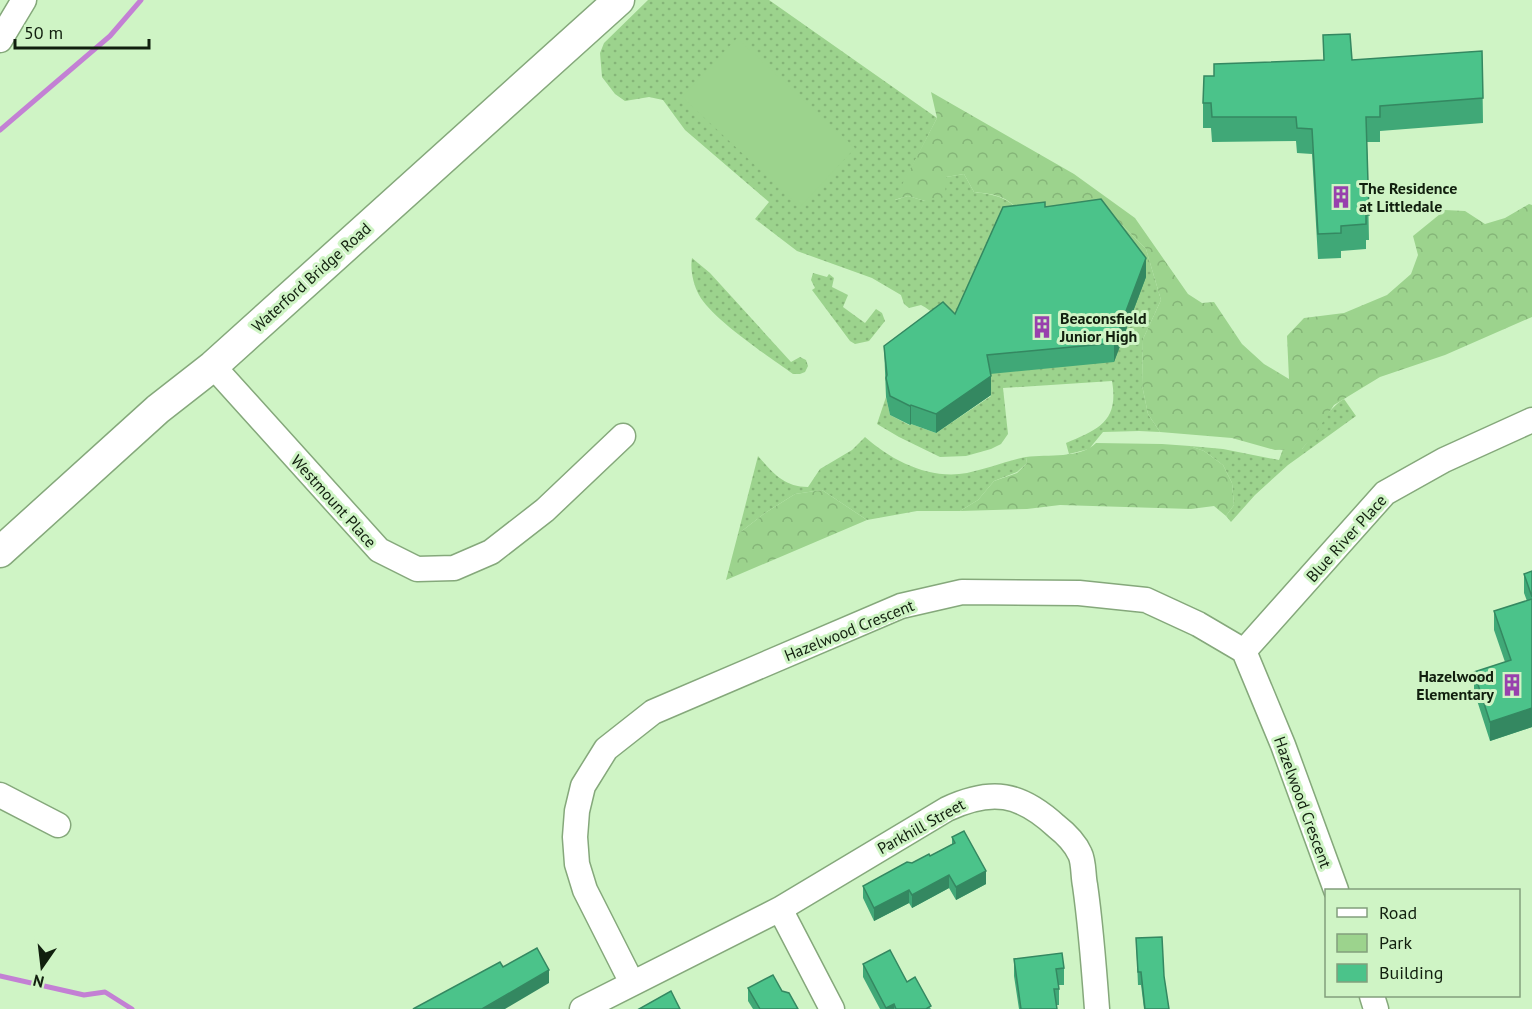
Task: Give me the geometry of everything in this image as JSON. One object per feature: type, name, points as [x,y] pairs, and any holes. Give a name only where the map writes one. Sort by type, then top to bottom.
[{"type":"main road","name":"Waterford Bridge Road","points":[[0,552],[158,409],[213,366],[619,0]]},
{"type":"street","points":[[0,40],[24,0]]},
{"type":"street","name":"Westmount Place","points":[[213,366],[379,550],[417,568],[454,568],[491,552],[545,510],[623,436]]},
{"type":"street","name":"Blue River Place","points":[[1244,651],[1385,493],[1444,460],[1532,420]]},
{"type":"street","name":"Hazelwood Crescent","points":[[632,983],[585,890],[578,864],[575,828],[583,786],[606,749],[653,712],[901,606],[962,592],[1079,593],[1146,600],[1198,624],[1244,651],[1283,745],[1335,889]]},
{"type":"street","points":[[0,795],[58,825]]},
{"type":"street","name":"Parkhill Street","points":[[582,1009],[780,909],[947,809],[970,798],[1003,797],[1022,801],[1039,812],[1067,836],[1080,854],[1091,928],[1097,1009]]},
{"type":"street","points":[[780,909],[832,1009]]},
{"type":"green space","points":[[648,0],[769,0],[937,118],[895,200],[908,196],[925,201],[946,177],[964,174],[974,192],[1003,199],[1018,210],[1117,220],[1146,249],[1161,300],[1143,339],[1142,385],[1148,414],[1160,432],[1103,432],[1089,449],[1069,454],[1066,443],[1097,428],[1109,415],[1113,395],[1112,381],[1003,388],[1008,434],[1001,444],[966,456],[940,457],[877,424],[886,397],[890,415],[909,425],[936,433],[991,396],[986,372],[957,335],[929,310],[921,305],[909,308],[904,304],[901,295],[872,278],[797,251],[755,219],[769,202],[685,130],[663,100],[649,97],[625,101],[615,94],[602,77],[600,53],[604,43]]},
{"type":"green space","points":[[737,38],[855,148],[800,207],[682,97]]},
{"type":"green space","points":[[931,92],[1074,174],[1135,218],[1188,294],[1202,303],[1214,302],[1242,344],[1264,364],[1289,379],[1287,336],[1304,318],[1344,313],[1387,295],[1411,274],[1418,255],[1413,236],[1445,210],[1465,211],[1485,224],[1505,218],[1529,204],[1532,205],[1532,317],[1445,355],[1380,377],[1334,405],[1302,449],[1275,450],[1232,438],[1160,432],[1148,414],[1142,385],[1143,339],[1161,300],[1146,249],[1117,220],[1018,210],[1003,198],[974,192],[964,174],[946,177],[945,197],[925,201],[908,196],[894,200],[937,118]]},
{"type":"green space","points":[[692,258],[710,273],[791,362],[800,357],[806,360],[808,366],[805,372],[793,374],[742,337],[706,305],[694,281]]},
{"type":"green space","points":[[813,273],[827,277],[829,274],[834,278],[832,287],[848,295],[843,307],[865,323],[876,309],[882,313],[885,321],[869,341],[855,344],[850,341],[812,290],[815,288],[811,280]]},
{"type":"green space","points":[[1344,399],[1356,416],[1288,465],[1255,495],[1231,522],[1226,516],[1234,505],[1232,483],[1223,465],[1204,451],[1190,446],[1223,449],[1279,460],[1283,449],[1302,449],[1327,415]]},
{"type":"green space","points":[[865,437],[899,461],[939,474],[967,473],[1026,457],[1027,463],[1017,472],[994,481],[978,500],[960,511],[917,511],[867,520],[822,490],[795,494],[738,534],[758,456],[786,482],[808,487],[820,469],[852,450]]},
{"type":"green space","points":[[1096,443],[1190,446],[1204,451],[1223,465],[1232,483],[1234,505],[1226,516],[1214,506],[1191,509],[1060,505],[1027,509],[960,511],[978,500],[994,481],[1017,473],[1027,463],[1026,457],[1073,454]]},
{"type":"green space","points":[[822,490],[867,520],[726,580],[738,534],[795,494]]},
{"type":"building","name":"The Residence at Littledale","points":[[1350,34],[1352,60],[1482,51],[1483,98],[1380,106],[1380,117],[1366,117],[1369,215],[1366,215],[1366,224],[1341,226],[1341,233],[1318,234],[1312,129],[1297,128],[1296,117],[1212,117],[1211,103],[1203,103],[1204,76],[1214,76],[1214,64],[1324,60],[1323,35]]},
{"type":"building","name":"Beaconsfield Junior High","points":[[1101,199],[1146,258],[1114,343],[987,355],[991,376],[936,414],[910,406],[890,396],[886,378],[884,346],[943,302],[955,314],[1003,207],[1045,202],[1045,207]]},
{"type":"building","points":[[1532,571],[1532,597],[1524,574]]},
{"type":"building","name":"Hazelwood Elementary","points":[[1532,599],[1532,708],[1490,722],[1474,672],[1511,660],[1494,611]]},
{"type":"building","points":[[964,831],[986,871],[956,887],[949,875],[912,895],[909,890],[874,908],[863,886],[907,862],[912,863],[929,854],[930,856],[955,843],[952,837]]},
{"type":"building","points":[[1162,937],[1169,1009],[1145,1009],[1141,972],[1138,972],[1136,938]]},
{"type":"building","points":[[537,948],[549,970],[482,1009],[413,1009],[500,962],[503,967]]},
{"type":"building","points":[[890,950],[907,982],[915,977],[931,1006],[926,1009],[896,1009],[894,1004],[886,1008],[863,964]]},
{"type":"building","points":[[1062,953],[1064,968],[1056,969],[1059,989],[1054,989],[1057,1009],[1021,1009],[1014,959]]},
{"type":"building","points":[[773,975],[782,991],[789,993],[798,1009],[760,1009],[748,988]]},
{"type":"building","points":[[671,991],[680,1009],[639,1009]]},
{"type":"waterway","points":[[0,130],[110,36],[141,0]]},
{"type":"waterway","points":[[0,976],[84,995],[105,992],[132,1009]]},
{"type":"place","name":"The Residence at Littledale","points":[[1341,197]]},
{"type":"place","name":"Beaconsfield Junior High","points":[[1042,327]]},
{"type":"place","name":"Hazelwood Elementary","points":[[1512,685]]}]
